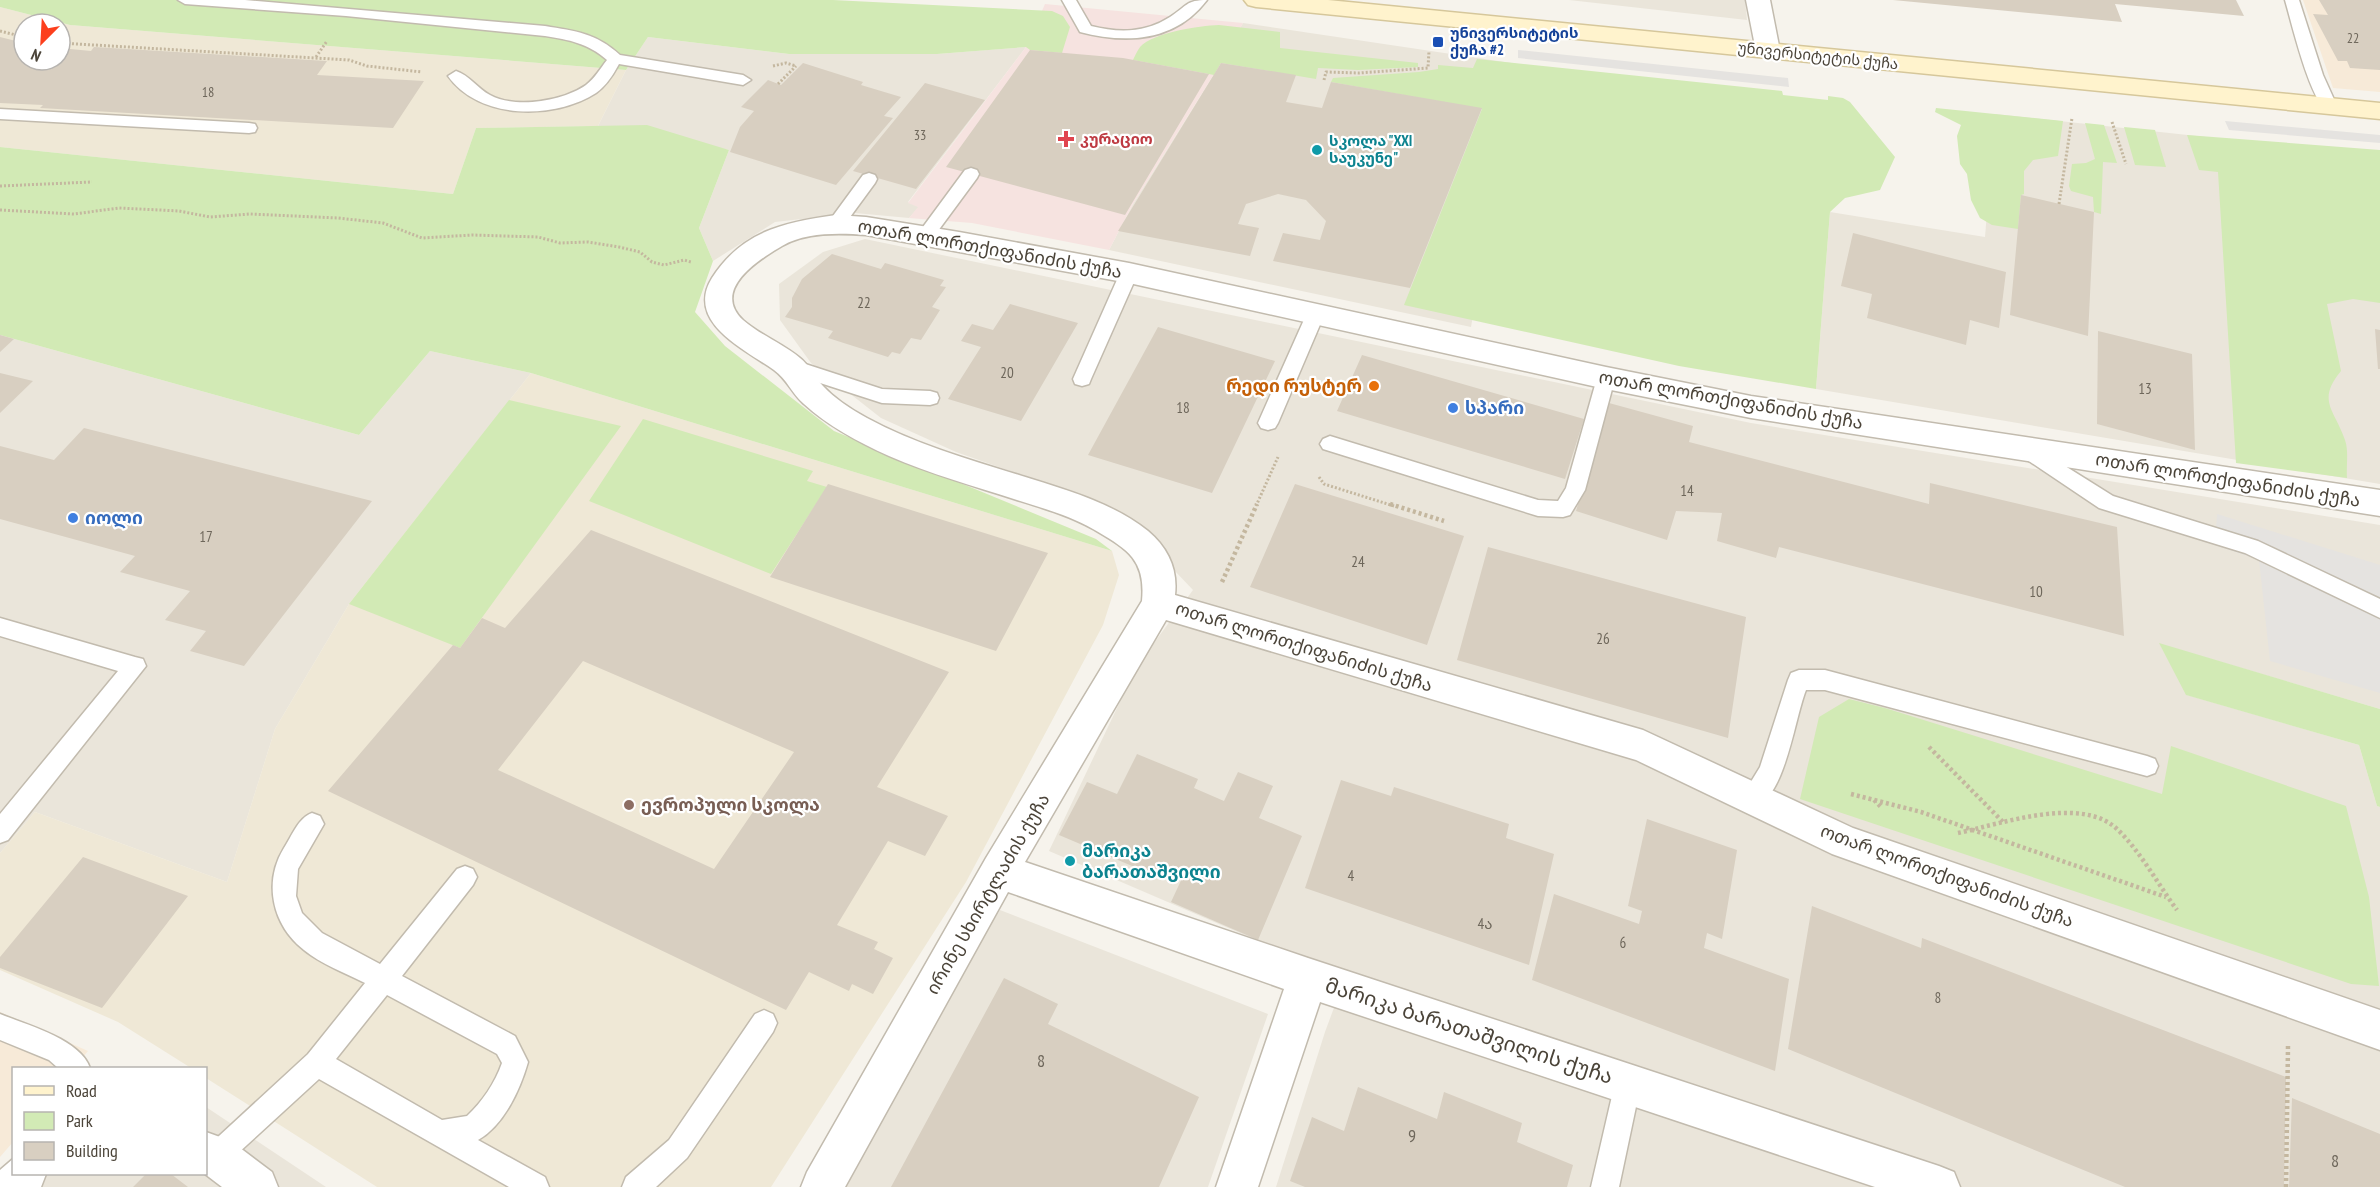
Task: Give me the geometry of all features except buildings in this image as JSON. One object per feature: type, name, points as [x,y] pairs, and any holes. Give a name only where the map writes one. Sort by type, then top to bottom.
[{"type":"main road","name":"უნივერსიტეტის ქუჩა","points":[[1269,1],[2380,111]]},
{"type":"street","points":[[1758,0],[1768,51]]},
{"type":"street","name":"ოთარ ლორთქიფანიძის ქუჩა","points":[[2380,503],[1751,407],[1606,378],[1129,273],[926,235],[836,224],[796,230],[776,237],[745,255],[730,272],[719,290],[719,310],[733,327],[790,366],[813,395],[854,425],[943,465],[1055,499],[1103,519],[1137,542],[1155,562],[1160,583],[1158,603],[1643,746],[1845,842],[2380,1030]]},
{"type":"street","name":"ირინე სხირტლაძის ქუჩა","points":[[822,1187],[999,871],[1158,603]]},
{"type":"street","name":"მარიკა ბარათაშვილის ქუჩა","points":[[999,871],[1308,978],[1939,1187]]},
{"type":"street","points":[[1238,1187],[1308,978]]},
{"type":"street","points":[[211,1155],[257,1187]]},
{"type":"street","points":[[13,1187],[23,1175]]},
{"type":"lane","points":[[185,0],[346,12],[545,31],[581,37],[602,46],[615,59],[743,80]]},
{"type":"lane","points":[[1069,0],[1085,29],[1100,34],[1134,37],[1179,20],[1200,0]]},
{"type":"lane","points":[[2292,0],[2315,75],[2329,106]]},
{"type":"lane","points":[[456,76],[486,100],[505,106],[550,104],[583,94],[591,89],[599,83],[615,59]]},
{"type":"lane","points":[[0,114],[249,128]]},
{"type":"lane","points":[[926,235],[971,174]]},
{"type":"lane","points":[[836,224],[869,179]]},
{"type":"lane","points":[[1083,379],[1129,273]]},
{"type":"lane","points":[[1268,423],[1316,314]]},
{"type":"lane","points":[[790,366],[882,396],[930,398]]},
{"type":"lane","points":[[1330,444],[1538,508],[1563,509],[1575,490],[1606,378]]},
{"type":"lane","points":[[2026,449],[2106,502],[2251,547],[2380,609]]},
{"type":"lane","points":[[0,627],[135,666],[0,832]]},
{"type":"lane","points":[[1753,798],[1766,783],[1780,745],[1790,700],[1799,680],[1826,680],[2147,766]]},
{"type":"lane","points":[[312,824],[286,867],[284,896],[292,920],[313,942],[506,1046],[515,1062],[512,1076],[484,1119],[470,1130],[441,1133]]},
{"type":"lane","points":[[211,1155],[317,1063],[465,877]]},
{"type":"lane","points":[[636,1187],[678,1149],[764,1023]]},
{"type":"lane","points":[[0,1027],[58,1051],[76,1067]]},
{"type":"lane","points":[[317,1063],[535,1187]]},
{"type":"lane","points":[[1605,1187],[1628,1083]]},
{"type":"path","points":[[72,44],[349,60],[367,66],[456,76]]},
{"type":"path","points":[[1324,80],[1326,72],[1359,73],[1428,68],[1430,47]]},
{"type":"path","points":[[768,66],[786,63],[796,66],[778,84]]},
{"type":"path","points":[[2059,204],[2072,118]]},
{"type":"path","points":[[2112,122],[2126,164]]},
{"type":"path","points":[[0,186],[92,182]]},
{"type":"path","points":[[0,210],[74,213],[119,208],[179,211],[210,217],[250,214],[338,218],[383,223],[422,238],[472,235],[538,237],[560,243],[588,242],[619,247],[640,252],[652,262],[664,265],[684,261],[693,262]]},
{"type":"path","points":[[1224,578],[1281,450]]},
{"type":"path","points":[[1924,742],[2004,822]]},
{"type":"path","points":[[1842,792],[1974,830],[2168,897]]},
{"type":"path","points":[[1874,800],[1887,812]]},
{"type":"path","points":[[1947,835],[2004,822],[2093,814],[2118,830],[2142,859],[2180,914]]},
{"type":"path","points":[[2286,1187],[2288,1040]]},
{"type":"shaded area","points":[[1569,0],[1745,0],[1747,20]]},
{"type":"shaded area","points":[[2303,0],[2380,0],[2380,92],[2333,88]]},
{"type":"shaded area","name":"კურაციო","points":[[1045,4],[1243,23],[1221,63],[1133,204],[1109,250],[972,223],[909,218],[918,207],[908,203],[1026,47]]},
{"type":"shaded area","points":[[0,7],[19,12],[12,12],[12,72],[72,72],[72,25],[626,70],[598,126],[476,128],[453,194],[0,147]]},
{"type":"shaded area","points":[[1243,23],[1518,64],[1471,327],[1109,250],[1133,204],[1221,63]]},
{"type":"shaded area","points":[[648,37],[789,54],[937,54],[1026,47],[908,202],[919,207],[909,218],[855,213],[775,222],[713,261],[699,228],[729,150],[598,126],[626,70]]},
{"type":"shaded area","points":[[1518,50],[1788,78],[1789,87],[1518,58]]},
{"type":"shaded area","points":[[1995,114],[2215,138],[2380,283],[2380,484],[1816,389],[1830,212],[1985,237]]},
{"type":"shaded area","points":[[2225,121],[2380,135],[2380,143],[2229,130]]},
{"type":"shaded area","points":[[865,239],[1751,423],[2380,525],[2380,709],[2160,644],[2187,695],[2359,745],[2377,806],[2380,807],[2380,1187],[1276,1187],[1325,1032],[1345,978],[1049,851],[1137,666],[1193,590],[1154,549],[1095,501],[956,452],[881,418],[811,363],[780,320],[779,284],[823,252]]},
{"type":"shaded area","points":[[0,335],[359,435],[430,351],[531,373],[349,604],[275,729],[227,882],[35,812],[0,853]]},
{"type":"shaded area","name":"ევროპული სკოლა","points":[[531,373],[1112,551],[1119,575],[1103,625],[966,882],[771,1187],[377,1187],[207,1079],[207,1067],[189,1067],[118,1022],[0,970],[0,853],[35,812],[227,882],[275,729],[349,604]]},
{"type":"shaded area","points":[[2217,514],[2380,565],[2380,693],[2270,661],[2259,560],[2215,545]]},
{"type":"shaded area","points":[[1000,910],[1268,1014],[1208,1187],[802,1187],[910,1049]]},
{"type":"shaded area","points":[[0,1012],[88,1051],[75,1067],[12,1067],[12,1143],[0,1157]]},
{"type":"shaded area","points":[[207,1108],[326,1187],[36,1187],[46,1175],[207,1175]]},
{"type":"green space","points":[[0,0],[833,0],[1052,11],[1063,16],[1070,27],[1062,53],[1030,50],[1026,47],[937,54],[789,54],[648,37],[626,70],[72,25],[72,12],[19,12],[0,7]]},
{"type":"green space","points":[[1219,25],[1280,32],[1280,48],[1418,63],[1418,67],[1358,70],[1318,68],[1316,79],[1221,63],[1214,75],[1133,60],[1140,47],[1155,37],[1189,28]]},
{"type":"green space","points":[[1477,59],[1782,91],[1783,95],[1828,100],[1828,96],[1843,98],[1850,102],[1895,157],[1880,190],[1845,198],[1830,212],[1816,389],[1679,366],[1404,305],[1482,109],[1331,82],[1333,78],[1438,69],[1438,65],[1473,68]]},
{"type":"green space","points":[[1936,108],[2063,121],[2058,156],[2033,160],[2024,171],[2024,194],[2021,195],[2018,229],[1992,225],[1980,218],[1971,200],[1967,174],[1960,164],[1957,136],[1961,125],[1935,112]]},
{"type":"green space","points":[[2085,123],[2104,125],[2117,163],[2103,162],[2101,214],[2094,212],[2093,197],[2071,191],[2069,186],[2072,164],[2086,163],[2095,159]]},
{"type":"green space","points":[[647,125],[729,150],[699,228],[713,261],[695,312],[725,346],[834,431],[1096,539],[1112,551],[531,373],[430,351],[359,435],[0,335],[0,147],[453,194],[476,128]]},
{"type":"green space","points":[[2124,127],[2155,130],[2166,167],[2135,165]]},
{"type":"green space","points":[[2187,135],[2380,150],[2380,303],[2353,299],[2327,304],[2341,371],[2330,390],[2329,398],[2330,406],[2346,444],[2347,478],[2236,463],[2218,172],[2199,170]]},
{"type":"green space","points":[[509,400],[621,426],[460,648],[349,604]]},
{"type":"green space","points":[[643,419],[813,471],[807,481],[827,487],[771,574],[589,501]]},
{"type":"green space","points":[[2159,643],[2380,709],[2380,807],[2377,806],[2359,745],[2186,695]]},
{"type":"green space","points":[[1849,699],[1885,708],[2162,794],[2171,746],[2346,806],[2369,897],[2379,986],[2351,984],[1800,799],[1819,717]]},
{"type":"place","name":"უნივერსიტეტის ქუჩა #2","points":[[1438,42]]},
{"type":"place","name":"კურაციო","points":[[1066,139]]},
{"type":"place","name":"სკოლა \"XXI საუკუნე\"","points":[[1317,150]]},
{"type":"place","name":"რედი რუსტერ","points":[[1374,386]]},
{"type":"place","name":"სპარი","points":[[1453,408]]},
{"type":"place","name":"იოლი","points":[[73,518]]},
{"type":"place","name":"ევროპული სკოლა","points":[[629,805]]},
{"type":"place","name":"მარიკა ბარათაშვილი","points":[[1070,861]]}]
